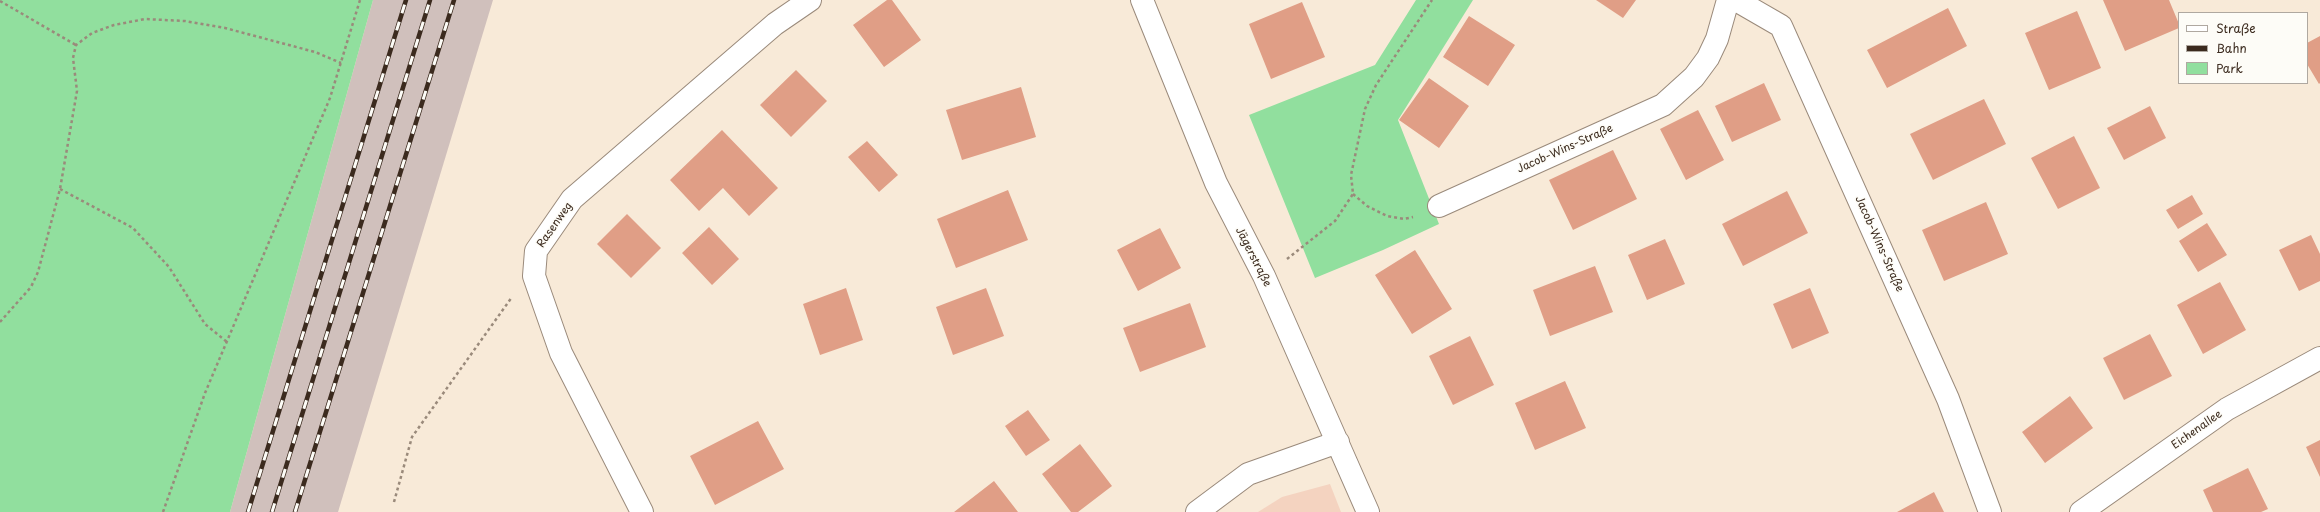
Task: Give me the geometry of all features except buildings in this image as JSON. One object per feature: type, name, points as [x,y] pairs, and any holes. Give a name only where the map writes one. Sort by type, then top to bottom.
[{"type":"street","name":"Rasenweg","points":[[642,512],[561,353],[534,276],[536,251],[572,199],[775,24],[810,0]]},
{"type":"street","name":"Jägerstraße","points":[[1142,0],[1216,183],[1264,276],[1368,512]]},
{"type":"street","name":"Jacob-Wins-Straße","points":[[1439,206],[1663,105],[1694,77],[1708,58],[1717,40],[1728,0]]},
{"type":"street","name":"Jacob-Wins-Straße","points":[[1736,0],[1781,26],[1948,399],[1990,512]]},
{"type":"street","name":"Eichenallee","points":[[2081,512],[2227,409],[2320,358]]},
{"type":"street","points":[[1197,512],[1248,474],[1338,442]]},
{"type":"path","points":[[163,512],[205,393],[330,98],[360,0]]},
{"type":"path","points":[[1264,276],[1335,221],[1353,194],[1351,175],[1365,109],[1376,85],[1432,0]]},
{"type":"path","points":[[0,1],[76,45]]},
{"type":"path","points":[[0,322],[31,287],[38,272],[60,189],[77,91],[73,58],[76,45],[92,33],[114,25],[145,19],[185,21],[247,34],[315,52],[341,63]]},
{"type":"path","points":[[60,189],[133,228],[169,267],[205,324],[226,342]]},
{"type":"path","points":[[1353,194],[1368,206],[1387,216],[1404,219],[1423,214],[1439,206]]},
{"type":"path","points":[[394,502],[412,438],[508,301],[534,276]]},
{"type":"shaded area","points":[[373,0],[493,0],[338,512],[230,512]]},
{"type":"shaded area","points":[[1330,484],[1341,512],[1258,512],[1282,497]]},
{"type":"green space","points":[[0,0],[373,0],[230,512],[0,512]]},
{"type":"green space","points":[[1416,0],[1473,0],[1398,120],[1439,224],[1383,250],[1315,278],[1249,115],[1375,65]]},
{"type":"railway","points":[[248,512],[406,0]]},
{"type":"railway","points":[[272,512],[430,0]]},
{"type":"railway","points":[[295,512],[454,0]]}]
